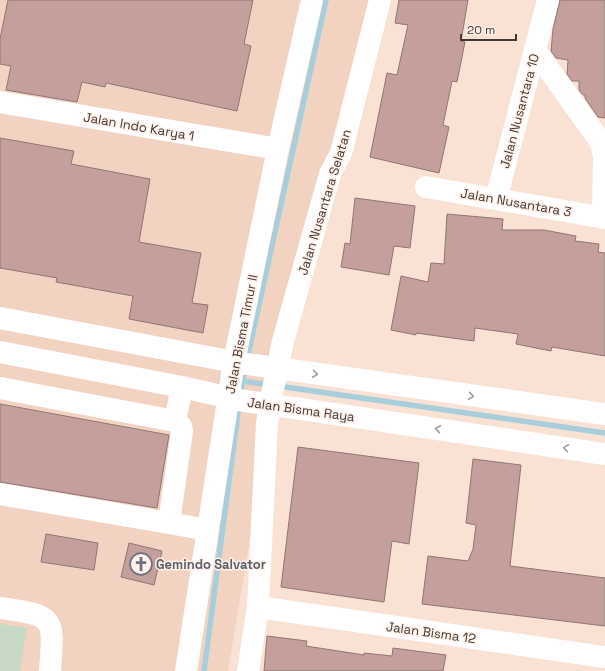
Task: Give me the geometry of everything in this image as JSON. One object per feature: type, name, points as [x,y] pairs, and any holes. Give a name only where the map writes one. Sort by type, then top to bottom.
[{"type":"street","name":"Jalan Bisma Timur II","points":[[186,671],[208,530],[234,398],[237,362],[278,149],[312,0]]},
{"type":"street","name":"Jalan Nusantara Selatan","points":[[248,671],[258,607],[267,401],[274,370],[330,174],[341,152],[380,0]]},
{"type":"street","name":"Jalan Nusantara 10","points":[[496,199],[548,0]]},
{"type":"street","points":[[535,50],[600,141],[604,155],[604,218]]},
{"type":"street","name":"Jalan Indo Karya 1","points":[[0,102],[278,149]]},
{"type":"street","name":"Jalan Nusantara 3","points":[[426,187],[604,218]]},
{"type":"street","points":[[0,318],[274,370],[605,414]]},
{"type":"street","name":"Jalan Bisma Raya","points":[[0,352],[182,386],[234,398],[267,401],[605,454]]},
{"type":"street","points":[[175,421],[182,386]]},
{"type":"street","points":[[0,388],[175,421],[180,426],[182,431],[169,523]]},
{"type":"street","points":[[0,494],[208,530]]},
{"type":"street","name":"Jalan Bisma 12","points":[[258,607],[605,657]]},
{"type":"street","points":[[0,608],[35,614],[50,624],[53,631],[50,671]]},
{"type":"shaded area","points":[[0,0],[380,0],[271,414],[228,671],[0,671]]},
{"type":"green space","points":[[0,624],[27,628],[20,671],[0,671]]},
{"type":"building","points":[[8,0],[253,0],[244,44],[251,46],[237,111],[106,83],[105,87],[82,82],[77,102],[6,90],[11,66],[0,64],[0,39]]},
{"type":"building","points":[[399,0],[468,0],[461,41],[465,42],[457,82],[452,81],[443,125],[449,127],[439,173],[370,157],[387,73],[397,75],[408,25],[395,23]]},
{"type":"building","points":[[560,0],[605,0],[605,118],[598,117],[585,98],[585,95],[583,95],[579,90],[579,81],[572,81],[567,74],[568,60],[556,58],[551,51],[553,29]]},
{"type":"building","points":[[0,138],[74,151],[71,164],[150,179],[139,242],[201,253],[192,303],[208,305],[203,333],[129,319],[133,296],[56,282],[57,278],[0,268]]},
{"type":"building","points":[[355,198],[415,206],[410,248],[394,246],[389,275],[341,267],[345,243],[350,244]]},
{"type":"building","points":[[447,214],[503,219],[502,230],[544,230],[576,236],[575,241],[599,244],[598,252],[605,253],[605,356],[552,347],[551,351],[516,344],[518,334],[475,328],[474,341],[416,333],[416,335],[391,330],[401,276],[428,282],[431,263],[444,264]]},
{"type":"building","points":[[0,404],[169,435],[157,508],[0,482]]},
{"type":"building","points":[[298,447],[419,463],[409,544],[392,541],[384,602],[281,587]]},
{"type":"building","points":[[473,459],[521,465],[510,566],[605,578],[605,626],[422,604],[428,556],[468,561],[473,549],[476,525],[466,523]]},
{"type":"building","points":[[46,534],[98,543],[94,570],[41,562]]},
{"type":"building","name":"Gemindo Salvator","points":[[129,543],[162,551],[154,585],[121,577]]},
{"type":"building","points":[[267,636],[307,641],[306,646],[364,655],[364,653],[392,656],[393,648],[446,655],[443,671],[264,671]]},
{"type":"waterway","points":[[247,359],[326,0]]},
{"type":"waterway","points":[[240,396],[245,368]]},
{"type":"waterway","points":[[242,381],[270,385]]},
{"type":"waterway","points":[[278,386],[605,433]]},
{"type":"waterway","points":[[204,671],[239,405]]},
{"type":"place","name":"Gemindo Salvator","points":[[141,564]]}]
